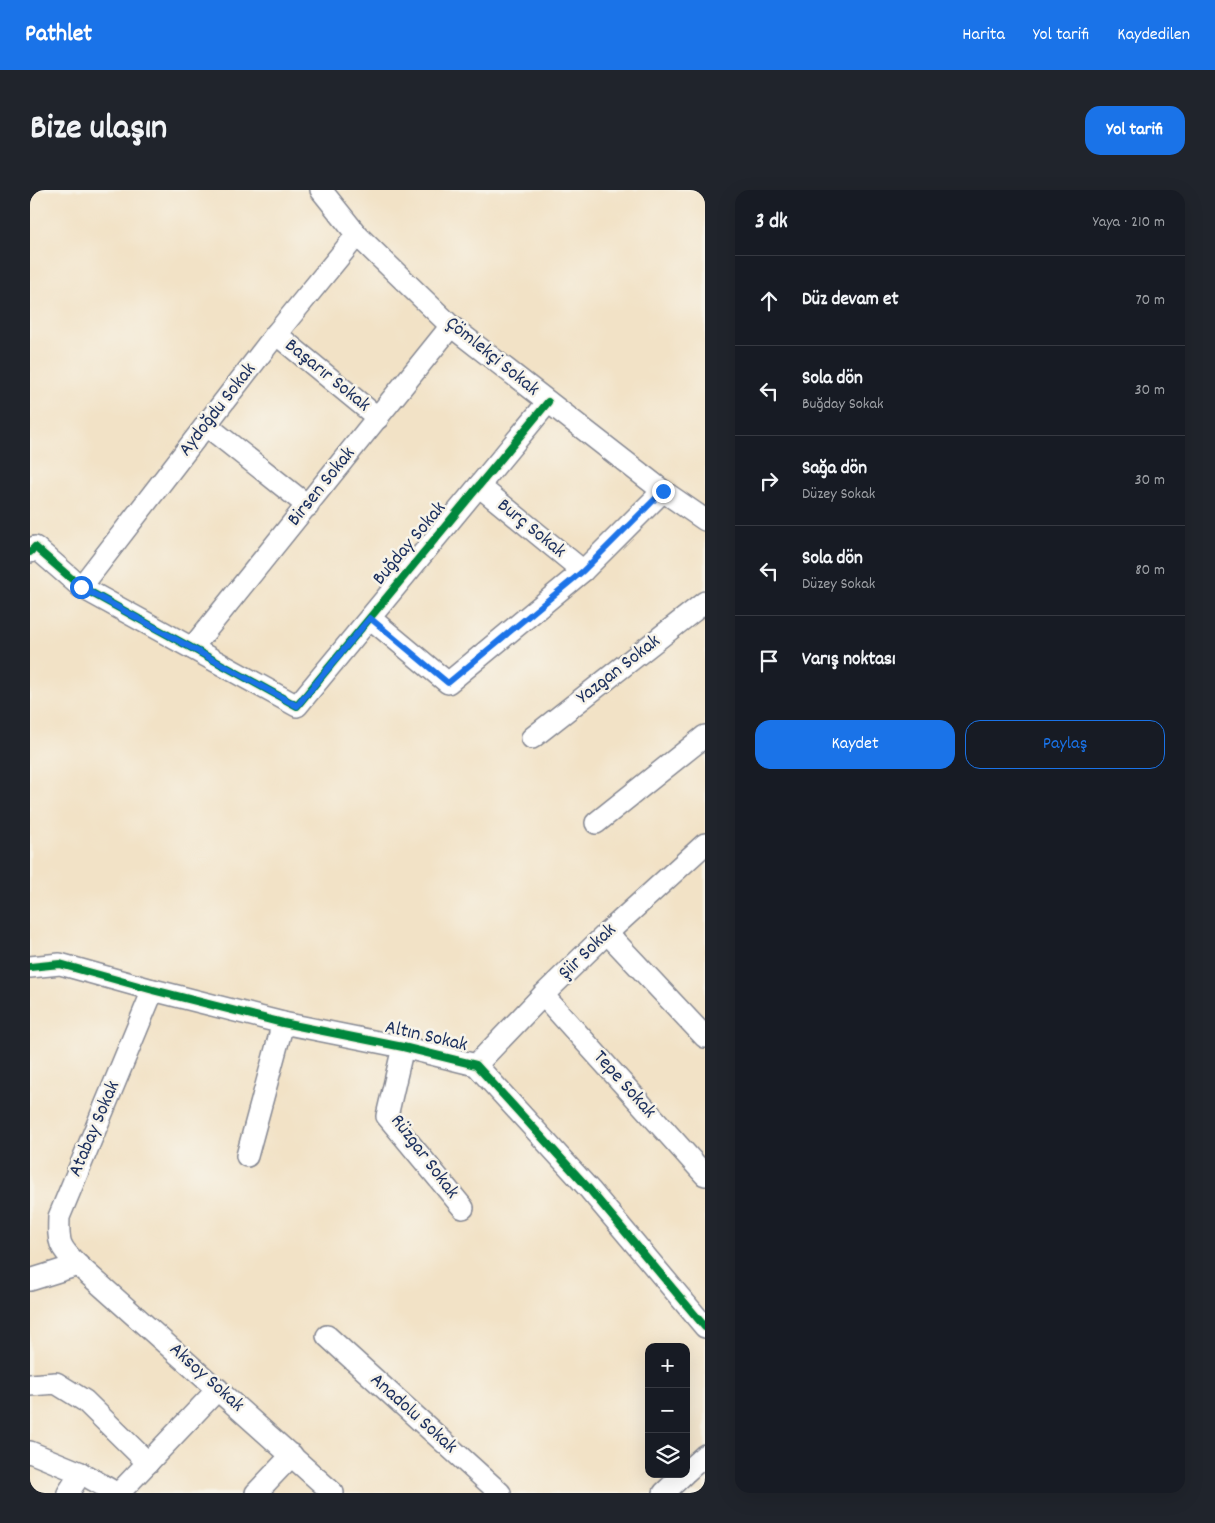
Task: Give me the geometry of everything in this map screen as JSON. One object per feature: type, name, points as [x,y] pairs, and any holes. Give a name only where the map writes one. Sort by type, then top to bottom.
[{"type":"street","name":"Çömlekçi Sokak","points":[[321,190],[357,234],[452,326],[663,491],[705,520]]},
{"type":"street","name":"Aydoğdu Sokak","points":[[81,587],[276,334],[357,234]]},
{"type":"street","name":"Birsen Sokak","points":[[192,648],[452,326]]},
{"type":"street","name":"Başarır Sokak","points":[[276,334],[378,418]]},
{"type":"street","name":"Buğday Sokak","points":[[192,648],[297,706],[548,402]]},
{"type":"street","points":[[206,425],[308,506]]},
{"type":"street","name":"Burç Sokak","points":[[479,486],[583,571]]},
{"type":"street","points":[[370,618],[448,683],[583,571],[663,491]]},
{"type":"street","points":[[30,552],[35,547],[81,587],[192,648]]},
{"type":"street","name":"Yazgan Sokak","points":[[532,738],[705,602]]},
{"type":"street","points":[[596,823],[705,736]]},
{"type":"street","name":"Şiir Sokak","points":[[476,1065],[606,933],[705,844]]},
{"type":"street","points":[[606,933],[705,1036]]},
{"type":"street","name":"Altın Sokak","points":[[31,972],[60,964],[283,1023],[403,1047],[476,1065],[590,1190],[705,1327]]},
{"type":"street","name":"Atabay Sokak","points":[[78,1265],[64,1252],[58,1239],[59,1217],[153,990]]},
{"type":"street","name":"Tepe Sokak","points":[[543,995],[705,1175]]},
{"type":"street","points":[[247,1156],[283,1023]]},
{"type":"street","name":"Rüzgar Sokak","points":[[403,1047],[387,1116],[463,1208]]},
{"type":"street","points":[[30,1280],[78,1265]]},
{"type":"street","name":"Aksoy Sokak","points":[[78,1265],[333,1493]]},
{"type":"street","name":"Anadolu Sokak","points":[[327,1336],[500,1493]]},
{"type":"street","points":[[30,1385],[56,1383],[85,1401],[148,1463]]},
{"type":"street","points":[[30,1452],[81,1473],[118,1493],[218,1389]]},
{"type":"street","points":[[690,1468],[705,1454]]},
{"type":"street","points":[[256,1493],[292,1455]]},
{"type":"street","points":[[68,1493],[81,1473]]},
{"type":"street","points":[[664,1493],[680,1478]]},
{"type":"cycle path","points":[[30,552],[35,547],[81,587],[297,706],[548,402]]},
{"type":"cycle path","points":[[30,967],[60,964],[283,1023],[403,1047],[476,1065],[590,1190],[705,1327]]},
{"type":"route","points":[[81,587],[297,706],[370,618],[448,683],[583,571],[663,491]]}]
